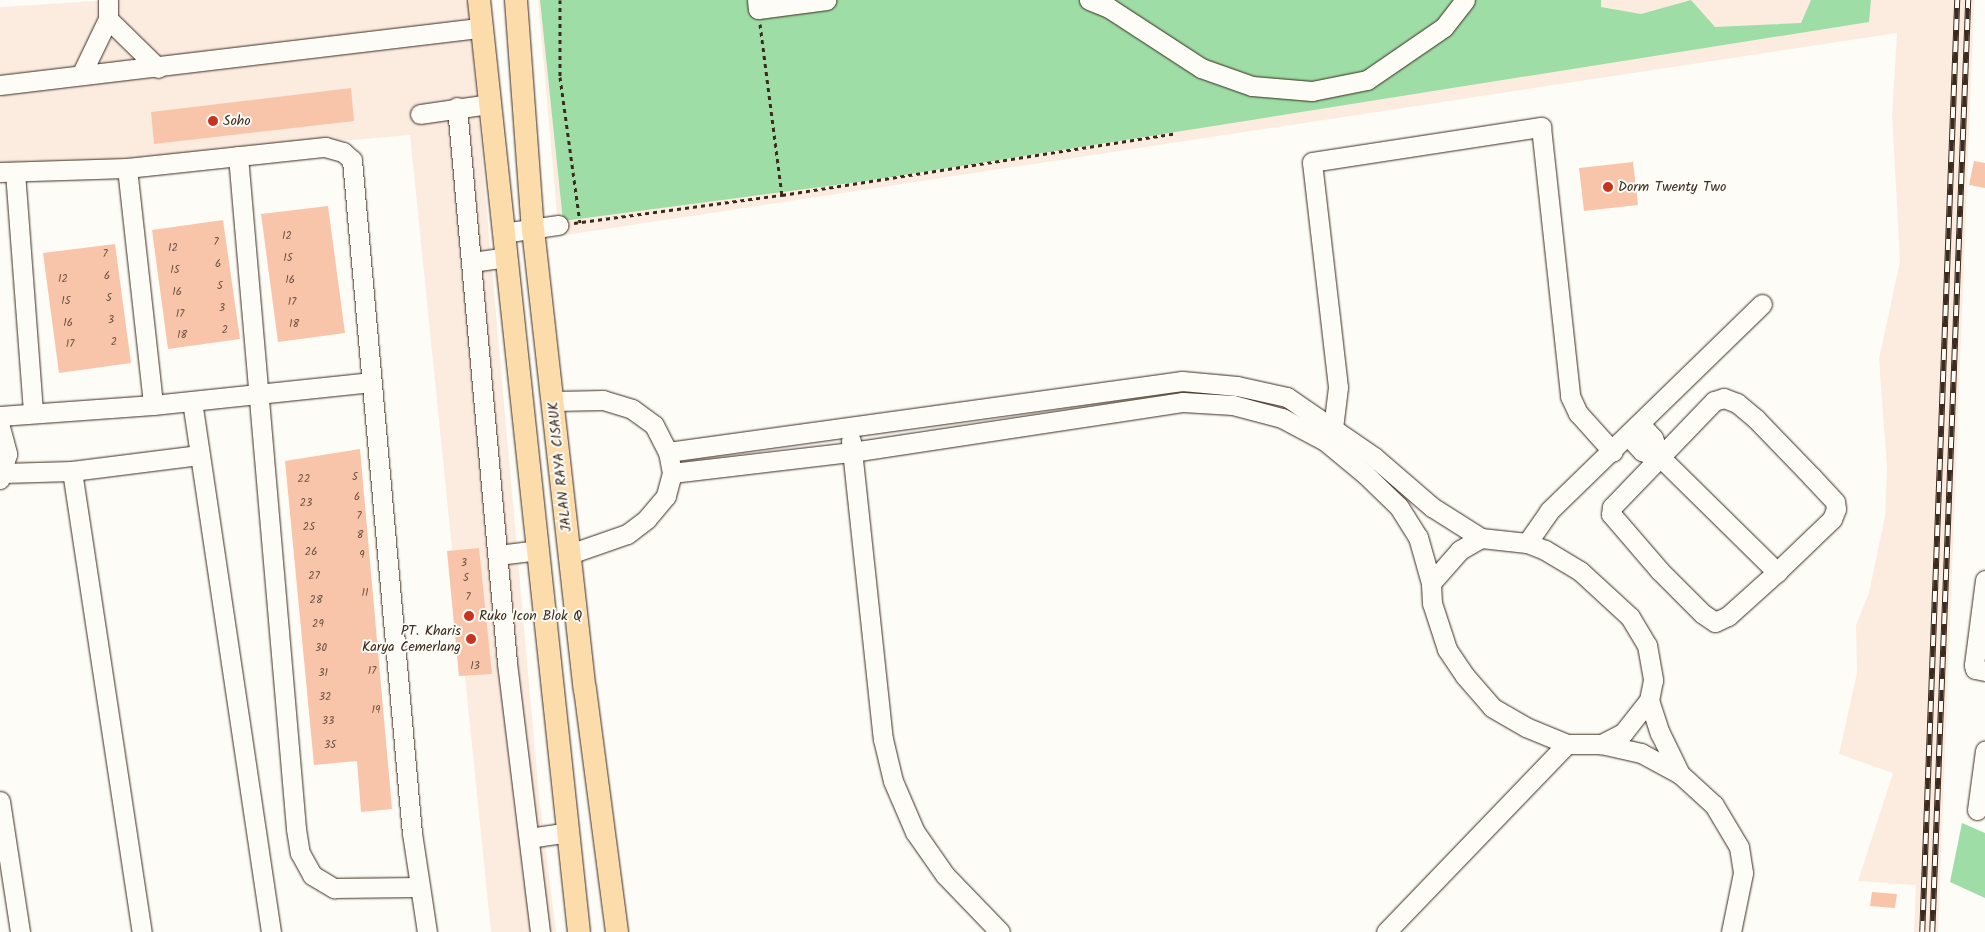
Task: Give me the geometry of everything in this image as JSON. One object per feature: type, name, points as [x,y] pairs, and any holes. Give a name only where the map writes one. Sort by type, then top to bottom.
[{"type":"main road","points":[[479,0],[579,932]]},
{"type":"main road","name":"JALAN RAYA CISAUK","points":[[516,0],[533,229],[570,554],[617,932]]},
{"type":"street","points":[[81,75],[108,19],[108,0]]},
{"type":"street","points":[[758,5],[826,0]]},
{"type":"street","points":[[1090,0],[1110,8],[1201,68],[1252,86],[1312,91],[1367,80],[1444,27],[1465,0]]},
{"type":"street","points":[[108,19],[158,68]]},
{"type":"street","points":[[0,85],[158,68],[481,28]]},
{"type":"street","points":[[420,114],[457,107],[489,104]]},
{"type":"street","points":[[457,107],[498,555],[540,932]]},
{"type":"street","points":[[1333,428],[1338,386],[1312,162],[1541,127],[1570,396],[1578,413],[1613,452]]},
{"type":"street","points":[[33,412],[8,172],[127,168],[324,147],[343,152],[352,160],[418,887],[427,932]]},
{"type":"street","points":[[238,156],[296,829],[300,853],[312,875],[334,888],[418,887]]},
{"type":"street","points":[[127,168],[154,405]]},
{"type":"street","points":[[503,234],[558,225]]},
{"type":"street","points":[[472,262],[507,257]]},
{"type":"street","points":[[1527,543],[1549,511],[1613,452],[1762,304]]},
{"type":"street","points":[[668,452],[1182,381],[1238,386],[1287,397],[1374,457],[1432,508],[1481,538],[1527,543],[1580,571],[1630,617],[1647,645],[1653,680],[1650,700],[1660,733],[1680,774]]},
{"type":"street","points":[[0,416],[33,412],[154,405],[372,382]]},
{"type":"street","points":[[554,402],[603,400],[632,409],[654,425],[668,452],[672,473],[666,496],[648,519],[627,534],[570,554]]},
{"type":"street","points":[[1730,400],[1756,419],[1835,502],[1836,509],[1832,519],[1777,572],[1722,621],[1715,622],[1703,614],[1618,525],[1612,514],[1612,507],[1714,401],[1730,400]]},
{"type":"street","points":[[192,401],[271,932]]},
{"type":"street","points":[[672,473],[852,452],[1183,402],[1233,405],[1282,418],[1325,441],[1365,474],[1399,507],[1418,537],[1431,583],[1432,603],[1447,649],[1465,676],[1492,707],[1526,727],[1567,744],[1601,744],[1640,754],[1680,774],[1714,805],[1738,847],[1744,873],[1731,932]]},
{"type":"street","points":[[0,427],[7,454],[2,476],[72,471],[199,455]]},
{"type":"street","points":[[849,428],[883,739],[893,781],[915,832],[940,868],[1000,932]]},
{"type":"street","points":[[1634,430],[1642,451],[1661,458],[1777,572]]},
{"type":"street","points":[[72,471],[142,932]]},
{"type":"street","points":[[1431,583],[1460,550],[1481,538]]},
{"type":"street","points":[[498,555],[537,550]]},
{"type":"street","points":[[1985,580],[1974,665],[1975,669],[1985,671]]},
{"type":"street","points":[[1601,744],[1623,733],[1650,700]]},
{"type":"street","points":[[1386,932],[1567,744]]},
{"type":"street","points":[[1977,810],[1985,751]]},
{"type":"street","points":[[0,801],[20,932]]},
{"type":"street","points":[[529,838],[569,832]]},
{"type":"path","points":[[560,0],[560,77],[580,223]]},
{"type":"path","points":[[758,5],[782,195]]},
{"type":"path","points":[[558,225],[782,195],[1176,132]]},
{"type":"shaded area","points":[[112,0],[468,0],[539,796],[556,932],[491,932],[410,135],[0,170],[0,7]]},
{"type":"shaded area","points":[[538,0],[1974,0],[1938,932],[1914,932],[1916,885],[1858,881],[1893,773],[1839,754],[1857,673],[1856,625],[1869,593],[1885,516],[1887,468],[1879,359],[1900,261],[1892,114],[1897,33],[559,236]]},
{"type":"green space","points":[[540,0],[1601,0],[1601,7],[1641,14],[1691,0],[1715,27],[1801,23],[1811,0],[1871,0],[1869,22],[866,181],[563,221]]},
{"type":"green space","points":[[1962,823],[1985,833],[1985,898],[1950,882]]},
{"type":"building","points":[[351,88],[354,121],[154,144],[151,112]]},
{"type":"building","points":[[1974,161],[1985,163],[1985,188],[1969,185]]},
{"type":"building","name":"Dorm Twenty Two","points":[[1633,162],[1638,205],[1584,211],[1579,168]]},
{"type":"building","points":[[328,206],[345,333],[278,342],[261,214]]},
{"type":"building","points":[[223,220],[240,339],[168,349],[152,230]]},
{"type":"building","points":[[115,244],[131,363],[59,373],[43,253]]},
{"type":"building","points":[[360,449],[392,809],[361,812],[357,761],[314,765],[285,461]]},
{"type":"building","name":"Ruko Icon Blok Q","points":[[479,548],[492,674],[459,676],[447,551]]},
{"type":"building","points":[[1872,892],[1897,894],[1895,908],[1870,906]]},
{"type":"railway","points":[[1922,932],[1957,0]]},
{"type":"railway","points":[[1932,932],[1968,0]]},
{"type":"place","name":"Soho","points":[[213,121]]},
{"type":"place","name":"Dorm Twenty Two","points":[[1608,187]]},
{"type":"place","name":"Ruko Icon Blok Q","points":[[469,616]]},
{"type":"place","name":"PT. Kharis Karya Cemerlang","points":[[471,639]]}]
